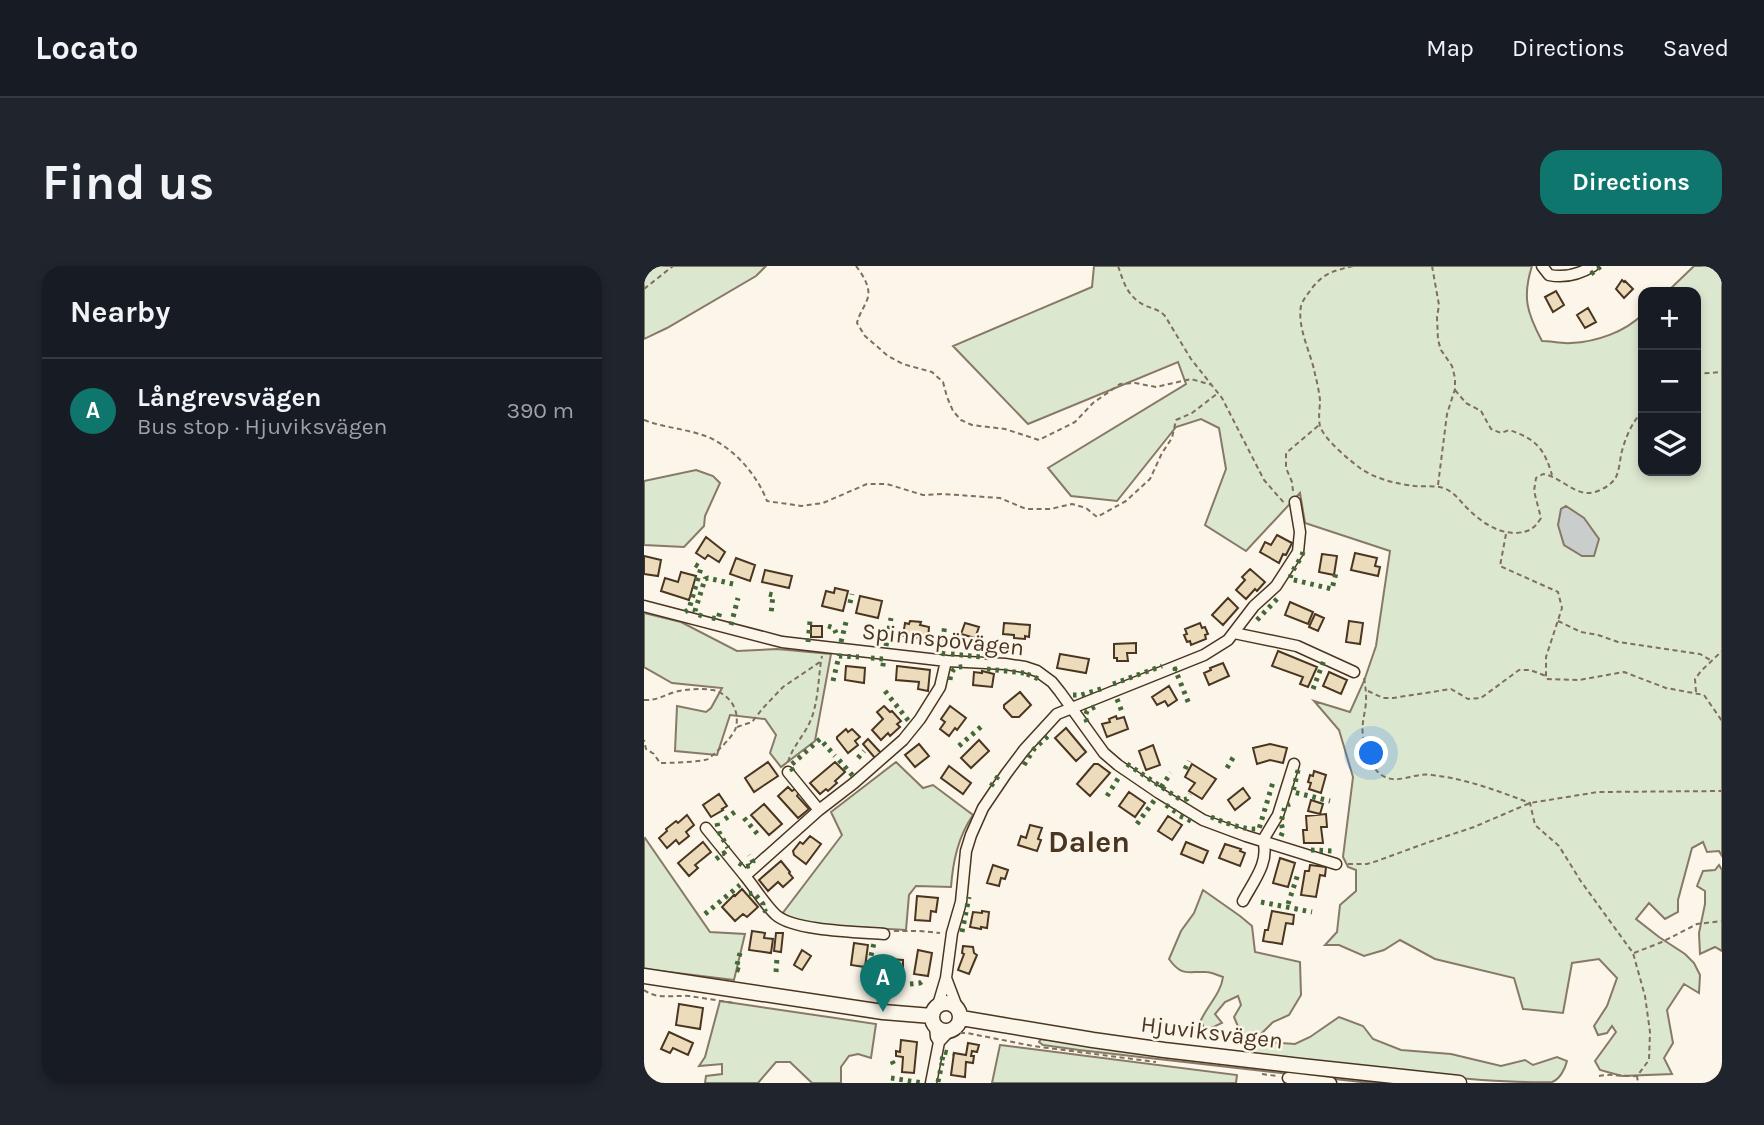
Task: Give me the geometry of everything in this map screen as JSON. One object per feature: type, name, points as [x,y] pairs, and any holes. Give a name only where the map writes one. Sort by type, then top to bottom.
[{"type":"main road","name":"Hjuviksvägen","points":[[644,976],[883,1012],[935,1016],[949,1003],[956,1018]]},
{"type":"main road","name":"Hjuviksvägen","points":[[935,1016],[943,1030],[956,1018]]},
{"type":"main road","name":"Hjuviksvägen","points":[[956,1018],[1164,1050],[1459,1083]]},
{"type":"street","points":[[1542,266],[1549,275],[1562,276],[1593,266]]},
{"type":"street","points":[[939,1042],[936,1037],[935,1016],[946,978],[952,935],[961,902],[966,850],[983,808],[1006,774],[1057,714],[1204,655],[1228,640],[1254,606],[1276,586],[1298,552],[1300,532],[1291,504]]},
{"type":"street","name":"Spinnspövägen","points":[[644,606],[782,642],[946,661],[1005,664],[1037,671],[1052,682],[1095,743],[1118,765],[1203,820],[1336,864]]},
{"type":"street","points":[[1234,633],[1297,646],[1354,672]]},
{"type":"street","points":[[745,876],[894,748],[920,719],[940,687],[946,661]]},
{"type":"street","points":[[1243,901],[1265,858],[1263,840],[1278,815],[1294,764]]},
{"type":"street","points":[[788,772],[819,810]]},
{"type":"street","points":[[706,828],[776,915],[814,927],[884,934]]},
{"type":"street","points":[[931,1083],[939,1042],[956,1018],[946,978]]},
{"type":"street","points":[[1288,1078],[1331,1083]]},
{"type":"path","points":[[644,289],[673,266]]},
{"type":"path","points":[[856,266],[869,290],[869,298],[857,323],[865,336],[888,356],[903,364],[932,372],[943,382],[953,411],[961,420],[972,425],[1005,429],[1039,440],[1074,422],[1093,403],[1120,384],[1135,383],[1156,387],[1191,379],[1212,385]]},
{"type":"path","points":[[1118,266],[1128,292],[1165,316],[1191,359],[1218,393],[1264,480],[1291,504]]},
{"type":"path","points":[[1353,266],[1321,277],[1301,307],[1301,324],[1320,397],[1319,425],[1336,447],[1370,475],[1398,483],[1438,486],[1450,490],[1468,510],[1494,530],[1525,533],[1535,528],[1541,518],[1534,491],[1536,478],[1543,474],[1552,475],[1586,494],[1608,485],[1616,477],[1623,446],[1640,413]]},
{"type":"path","points":[[1432,266],[1439,305],[1438,340],[1452,366],[1455,378],[1455,389],[1447,414],[1438,486]]},
{"type":"path","points":[[1701,374],[1722,372]]},
{"type":"path","points":[[1455,389],[1466,403],[1481,411],[1491,429],[1501,433],[1509,430],[1527,436],[1540,447],[1552,475]]},
{"type":"path","points":[[644,419],[707,437],[724,446],[754,475],[768,501],[801,506],[823,503],[867,484],[887,484],[923,495],[1000,498],[1026,509],[1050,509],[1072,504],[1086,508],[1097,517],[1126,501],[1150,479],[1172,438],[1176,420],[1218,393]]},
{"type":"path","points":[[1291,504],[1292,482],[1286,468],[1286,453],[1319,425]]},
{"type":"path","points":[[1506,533],[1500,566],[1558,592],[1562,608],[1546,657],[1546,676]]},
{"type":"path","points":[[1558,621],[1581,632],[1618,642],[1700,654],[1712,661]]},
{"type":"path","points":[[788,772],[786,766],[791,752],[805,732],[814,710],[823,648]]},
{"type":"path","points":[[1696,694],[1695,679],[1722,651]]},
{"type":"path","points":[[644,740],[646,748],[660,763],[706,761],[736,727],[752,722],[783,687],[821,661]]},
{"type":"path","points":[[1367,691],[1383,698],[1394,698],[1451,689],[1468,699],[1481,698],[1519,670],[1530,670],[1546,676],[1546,679],[1579,680],[1625,672],[1666,688],[1704,695],[1722,721]]},
{"type":"path","points":[[1354,672],[1364,678],[1367,691],[1362,722],[1363,739],[1376,772],[1387,778],[1401,779],[1417,774],[1466,781],[1530,803]]},
{"type":"path","points":[[644,700],[691,689],[715,691],[726,695],[732,703],[736,727]]},
{"type":"path","points":[[1336,864],[1367,864],[1377,861],[1474,827],[1530,803],[1598,792],[1722,791]]},
{"type":"path","points":[[1530,803],[1535,825],[1559,846],[1633,953],[1645,996],[1650,1032],[1649,1060],[1637,1076],[1638,1083]]},
{"type":"path","points":[[1633,953],[1697,924],[1722,921]]},
{"type":"path","points":[[884,934],[889,931],[920,930],[952,935]]},
{"type":"path","points":[[644,990],[655,996]]},
{"type":"path","points":[[939,1042],[945,1044],[961,1033],[967,1033],[1033,1046],[1156,1062]]},
{"type":"path","points":[[1255,1073],[1288,1078]]},
{"type":"path","points":[[1599,1076],[1637,1076]]},
{"type":"green space","points":[[644,266],[766,266],[756,276],[644,339]]},
{"type":"green space","points":[[1094,266],[1532,266],[1527,287],[1528,305],[1542,341],[1568,343],[1600,338],[1619,331],[1638,318],[1638,476],[1701,476],[1701,287],[1672,287],[1694,266],[1722,266],[1722,856],[1719,851],[1707,852],[1703,842],[1692,848],[1678,900],[1678,912],[1665,919],[1649,903],[1636,919],[1685,954],[1700,975],[1699,993],[1684,984],[1667,1010],[1673,1043],[1664,1058],[1672,1074],[1622,1076],[1600,1070],[1595,1061],[1616,1032],[1612,1026],[1607,1033],[1598,1035],[1594,1026],[1607,1006],[1617,978],[1599,959],[1572,963],[1563,1013],[1523,1009],[1514,978],[1435,959],[1400,940],[1384,950],[1364,956],[1339,945],[1325,945],[1337,932],[1340,905],[1356,891],[1356,870],[1348,867],[1343,857],[1353,777],[1339,730],[1314,701],[1350,712],[1376,646],[1390,551],[1305,523],[1300,493],[1246,551],[1205,525],[1226,469],[1219,428],[1201,419],[1176,427],[1117,501],[1071,496],[1048,468],[1186,384],[1178,362],[1028,424],[953,346],[1092,287]]},
{"type":"green space","points":[[696,470],[713,476],[720,483],[705,516],[704,526],[684,547],[644,545],[644,481]]},
{"type":"green space","points":[[644,613],[681,622],[737,651],[777,649],[831,654],[815,741],[781,767],[770,753],[776,735],[765,719],[730,715],[717,755],[675,751],[677,706],[706,712],[722,688],[672,683],[644,667]]},
{"type":"green space","points":[[896,762],[923,788],[933,785],[973,815],[957,849],[951,887],[916,886],[909,895],[906,930],[819,925],[791,920],[782,914],[842,835],[831,812]]},
{"type":"green space","points":[[645,838],[710,932],[745,934],[734,980],[644,969]]},
{"type":"green space","points":[[1719,865],[1722,870],[1722,951],[1715,947],[1700,954],[1699,933],[1705,891],[1697,886],[1703,871],[1715,870]]},
{"type":"green space","points":[[1203,890],[1252,926],[1255,952],[1300,962],[1301,995],[1289,1015],[1273,1022],[1259,1036],[1267,1042],[1295,1044],[1339,1017],[1363,1026],[1373,1039],[1401,1050],[1451,1054],[1501,1066],[1525,1060],[1533,1065],[1557,1057],[1567,1061],[1563,1070],[1552,1082],[1498,1081],[1250,1055],[1234,1017],[1241,1005],[1238,996],[1225,1002],[1215,1014],[1222,1023],[1205,1031],[1201,1020],[1217,994],[1223,977],[1208,972],[1181,971],[1169,959]]},
{"type":"green space","points":[[720,1001],[876,1024],[871,1058],[858,1054],[849,1056],[841,1067],[841,1083],[812,1083],[790,1062],[776,1062],[758,1083],[705,1083],[706,1076],[722,1074],[722,1064],[699,1066],[705,1057]]},
{"type":"green space","points":[[1041,1039],[1386,1083],[1079,1050],[1043,1045],[1039,1042]]},
{"type":"green space","points":[[1000,1045],[1237,1075],[1236,1083],[992,1083]]},
{"type":"shaded area","points":[[1566,506],[1584,518],[1599,539],[1594,556],[1582,556],[1564,545],[1558,525],[1561,509]]},
{"type":"building","points":[[1622,280],[1633,289],[1624,298],[1616,289]]},
{"type":"building","points":[[1556,291],[1564,305],[1553,312],[1545,297]]},
{"type":"building","points":[[1588,308],[1596,322],[1585,328],[1577,315]]},
{"type":"building","points":[[1277,535],[1292,543],[1279,563],[1260,552],[1265,542],[1271,545]]},
{"type":"building","points":[[706,537],[725,552],[719,562],[708,555],[705,559],[696,553]]},
{"type":"building","points":[[1355,553],[1377,558],[1375,566],[1380,567],[1378,576],[1351,570]]},
{"type":"building","points":[[1322,554],[1337,556],[1334,575],[1319,572]]},
{"type":"building","points":[[644,556],[661,560],[658,576],[644,574]]},
{"type":"building","points":[[736,558],[755,565],[750,581],[730,574]]},
{"type":"building","points":[[1250,569],[1265,582],[1246,599],[1236,590],[1245,580],[1242,577]]},
{"type":"building","points":[[765,570],[792,576],[789,588],[762,582]]},
{"type":"building","points":[[681,572],[696,576],[689,600],[661,591],[665,578],[678,582]]},
{"type":"building","points":[[835,588],[848,591],[843,611],[822,606],[826,591],[834,593]]},
{"type":"building","points":[[860,596],[882,601],[878,618],[856,613]]},
{"type":"building","points":[[1228,598],[1238,608],[1223,625],[1212,615]]},
{"type":"building","points":[[1290,602],[1313,612],[1308,624],[1285,615]]},
{"type":"building","points":[[1315,614],[1324,618],[1318,631],[1309,627]]},
{"type":"building","points":[[910,621],[921,622],[920,625],[929,627],[928,639],[903,636],[905,623],[909,624]]},
{"type":"building","points":[[1349,621],[1363,623],[1360,644],[1346,642]]},
{"type":"building","points":[[965,623],[979,627],[975,638],[961,634]]},
{"type":"building","points":[[1004,623],[1030,625],[1029,637],[1014,638],[1014,635],[1003,634]]},
{"type":"building","points":[[1200,623],[1208,634],[1205,635],[1206,639],[1191,645],[1184,635],[1187,634],[1185,629]]},
{"type":"building","points":[[811,626],[822,626],[822,637],[811,637]]},
{"type":"building","points":[[1136,643],[1136,653],[1127,653],[1128,661],[1117,661],[1117,658],[1114,658],[1114,644]]},
{"type":"building","points":[[1278,651],[1317,667],[1308,687],[1300,684],[1303,677],[1272,666]]},
{"type":"building","points":[[1060,654],[1089,659],[1086,673],[1057,668]]},
{"type":"building","points":[[1223,663],[1229,676],[1209,685],[1204,673]]},
{"type":"building","points":[[846,666],[865,668],[864,683],[845,680]]},
{"type":"building","points":[[897,666],[930,670],[928,691],[918,689],[919,682],[896,680]]},
{"type":"building","points":[[974,672],[994,674],[992,687],[973,685]]},
{"type":"building","points":[[1329,672],[1347,680],[1341,694],[1323,686]]},
{"type":"building","points":[[1169,686],[1177,700],[1168,706],[1165,701],[1157,705],[1152,697]]},
{"type":"building","points":[[1020,692],[1031,705],[1019,717],[1012,717],[1004,705]]},
{"type":"building","points":[[884,706],[901,721],[897,724],[900,727],[881,740],[872,730],[883,719],[877,712]]},
{"type":"building","points":[[950,706],[966,718],[949,736],[940,729],[945,722],[941,719]]},
{"type":"building","points":[[1116,716],[1117,719],[1124,717],[1128,729],[1107,737],[1102,724],[1110,722],[1109,719]]},
{"type":"building","points":[[1066,728],[1086,752],[1076,761],[1055,738]]},
{"type":"building","points":[[846,729],[848,732],[852,729],[860,737],[855,741],[858,745],[848,753],[837,739]]},
{"type":"building","points":[[868,739],[881,753],[875,758],[863,744]]},
{"type":"building","points":[[979,740],[989,751],[971,768],[961,758]]},
{"type":"building","points":[[919,744],[929,756],[915,767],[905,755]]},
{"type":"building","points":[[1270,744],[1287,748],[1283,763],[1270,760],[1257,764],[1253,748]]},
{"type":"building","points":[[1153,745],[1160,765],[1146,770],[1139,751]]},
{"type":"building","points":[[768,762],[778,776],[754,792],[745,778]]},
{"type":"building","points":[[835,762],[845,772],[828,791],[826,789],[820,794],[810,783]]},
{"type":"building","points":[[1094,764],[1110,773],[1090,796],[1077,784]]},
{"type":"building","points":[[1192,764],[1216,779],[1202,799],[1189,791],[1195,783],[1185,777]]},
{"type":"building","points":[[949,766],[971,783],[963,794],[941,778]]},
{"type":"building","points":[[1314,771],[1326,775],[1321,793],[1309,789],[1311,783],[1308,782]]},
{"type":"building","points":[[788,787],[799,793],[797,796],[809,809],[798,818],[778,796]]},
{"type":"building","points":[[1243,788],[1250,798],[1235,810],[1228,800]]},
{"type":"building","points":[[1129,792],[1145,803],[1135,817],[1119,806]]},
{"type":"building","points":[[719,794],[727,806],[711,817],[703,805]]},
{"type":"building","points":[[1311,800],[1323,804],[1320,814],[1308,811]]},
{"type":"building","points":[[764,804],[782,824],[769,835],[751,815]]},
{"type":"building","points":[[1326,814],[1327,827],[1321,827],[1323,843],[1304,843],[1306,816]]},
{"type":"building","points":[[687,815],[694,825],[686,832],[689,836],[679,844],[676,840],[667,848],[659,838],[666,829]]},
{"type":"building","points":[[1168,816],[1182,825],[1172,840],[1158,831]]},
{"type":"building","points":[[1030,825],[1042,828],[1037,851],[1018,845],[1021,836],[1026,838]]},
{"type":"building","points":[[810,836],[821,844],[806,864],[794,855],[793,851],[800,842],[803,844]]},
{"type":"building","points":[[703,842],[711,852],[695,865],[698,868],[689,876],[678,863]]},
{"type":"building","points":[[1186,842],[1208,851],[1203,863],[1181,854]]},
{"type":"building","points":[[1225,844],[1245,853],[1240,866],[1219,858]]},
{"type":"building","points":[[1280,858],[1295,863],[1288,887],[1273,883]]},
{"type":"building","points":[[781,861],[793,878],[783,887],[778,882],[768,891],[759,880]]},
{"type":"building","points":[[993,865],[1008,870],[1005,879],[1001,878],[999,886],[987,883]]},
{"type":"building","points":[[1310,865],[1326,867],[1325,876],[1320,875],[1316,897],[1301,895],[1305,871],[1309,871]]},
{"type":"building","points":[[742,889],[758,907],[747,917],[743,914],[735,921],[722,907]]},
{"type":"building","points":[[917,896],[938,898],[936,912],[931,911],[930,921],[915,920]]},
{"type":"building","points":[[1272,911],[1294,915],[1293,924],[1286,923],[1282,944],[1263,941]]},
{"type":"building","points":[[973,912],[989,912],[987,928],[970,927]]},
{"type":"building","points":[[752,931],[765,933],[764,938],[773,939],[771,953],[749,950]]},
{"type":"building","points":[[776,933],[783,933],[781,952],[774,951]]},
{"type":"building","points":[[854,943],[868,945],[865,967],[851,965]]},
{"type":"building","points":[[963,946],[973,947],[977,955],[969,974],[958,970],[964,954]]},
{"type":"building","points":[[802,950],[811,956],[802,970],[794,965]]},
{"type":"building","points":[[918,950],[932,953],[928,976],[914,974]]},
{"type":"building","points":[[890,959],[903,960],[900,979],[879,978],[880,962],[890,962]]},
{"type":"building","points":[[679,1004],[703,1008],[700,1029],[676,1025]]},
{"type":"building","points":[[669,1032],[693,1043],[688,1055],[673,1048],[670,1053],[661,1049]]},
{"type":"building","points":[[901,1040],[917,1042],[914,1073],[902,1072],[903,1057],[896,1056],[896,1051],[900,1052]]},
{"type":"building","points":[[968,1043],[979,1045],[977,1052],[972,1051],[973,1063],[966,1062],[965,1077],[951,1075],[954,1053],[966,1055]]},
{"type":"hedge","points":[[1591,274],[1601,266]]},
{"type":"hedge","points":[[1303,552],[1290,579],[1332,589],[1336,573]]},
{"type":"hedge","points":[[685,612],[689,609],[701,568],[691,562]]},
{"type":"hedge","points":[[702,616],[695,611],[705,579],[733,584]]},
{"type":"hedge","points":[[769,594],[773,595],[771,614]]},
{"type":"hedge","points":[[850,603],[852,594]]},
{"type":"hedge","points":[[731,625],[738,598]]},
{"type":"hedge","points":[[1257,620],[1278,598]]},
{"type":"hedge","points":[[712,618],[718,619],[720,612]]},
{"type":"hedge","points":[[841,642],[847,618]]},
{"type":"hedge","points":[[886,646],[891,618]]},
{"type":"hedge","points":[[808,642],[810,621]]},
{"type":"hedge","points":[[945,624],[941,653],[945,654]]},
{"type":"hedge","points":[[828,626],[834,628],[836,633]]},
{"type":"hedge","points":[[951,654],[991,658]]},
{"type":"hedge","points":[[833,681],[839,656],[859,657]]},
{"type":"hedge","points":[[871,658],[884,659],[882,671]]},
{"type":"hedge","points":[[1313,689],[1324,660]]},
{"type":"hedge","points":[[1113,684],[1162,666]]},
{"type":"hedge","points":[[950,680],[954,670],[964,667]]},
{"type":"hedge","points":[[987,669],[1024,673]]},
{"type":"hedge","points":[[1177,669],[1189,704]]},
{"type":"hedge","points":[[1027,674],[1041,680]]},
{"type":"hedge","points":[[1073,695],[1104,688]]},
{"type":"hedge","points":[[885,691],[911,724]]},
{"type":"hedge","points":[[1117,699],[1122,712]]},
{"type":"hedge","points":[[1087,722],[1087,711],[1098,705]]},
{"type":"hedge","points":[[959,746],[983,725]]},
{"type":"hedge","points":[[1024,765],[1034,749],[1048,736]]},
{"type":"hedge","points":[[793,771],[790,766],[820,739],[835,756]]},
{"type":"hedge","points":[[858,758],[864,751]]},
{"type":"hedge","points":[[1227,768],[1234,756]]},
{"type":"hedge","points":[[839,760],[853,776]]},
{"type":"hedge","points":[[1185,769],[1189,761]]},
{"type":"hedge","points":[[1127,764],[1181,800],[1187,799],[1190,794]]},
{"type":"hedge","points":[[1298,770],[1293,792],[1330,801]]},
{"type":"hedge","points":[[1161,787],[1171,773]]},
{"type":"hedge","points":[[1107,796],[1121,774]]},
{"type":"hedge","points":[[991,786],[999,775]]},
{"type":"hedge","points":[[1211,817],[1229,824],[1259,829],[1273,782]]},
{"type":"hedge","points":[[1137,824],[1156,798]]},
{"type":"hedge","points":[[1281,836],[1285,806],[1290,804]]},
{"type":"hedge","points":[[1166,805],[1177,813]]},
{"type":"hedge","points":[[725,819],[736,811]]},
{"type":"hedge","points":[[1180,816],[1191,821]]},
{"type":"hedge","points":[[744,818],[760,837]]},
{"type":"hedge","points":[[717,823],[728,848]]},
{"type":"hedge","points":[[1311,850],[1334,851]]},
{"type":"hedge","points":[[716,859],[724,853],[726,857]]},
{"type":"hedge","points":[[739,863],[745,867],[752,865],[749,855]]},
{"type":"hedge","points":[[1288,904],[1298,874]]},
{"type":"hedge","points":[[705,914],[740,885]]},
{"type":"hedge","points":[[749,894],[754,893],[766,912]]},
{"type":"hedge","points":[[962,932],[969,897]]},
{"type":"hedge","points":[[1261,902],[1312,912]]},
{"type":"hedge","points":[[869,964],[874,943]]},
{"type":"hedge","points":[[740,953],[736,969],[742,971]]},
{"type":"hedge","points":[[776,972],[777,958]]},
{"type":"hedge","points":[[910,984],[920,983],[925,979]]},
{"type":"hedge","points":[[942,1060],[944,1052],[953,1054]]},
{"type":"hedge","points":[[892,1061],[895,1067]]},
{"type":"hedge","points":[[938,1082],[942,1063]]},
{"type":"hedge","points":[[891,1078],[923,1083]]},
{"type":"place","name":"Långrevsvägen","points":[[883,1012]]},
{"type":"district","name":"Dalen","points":[[1089,842]]}]
